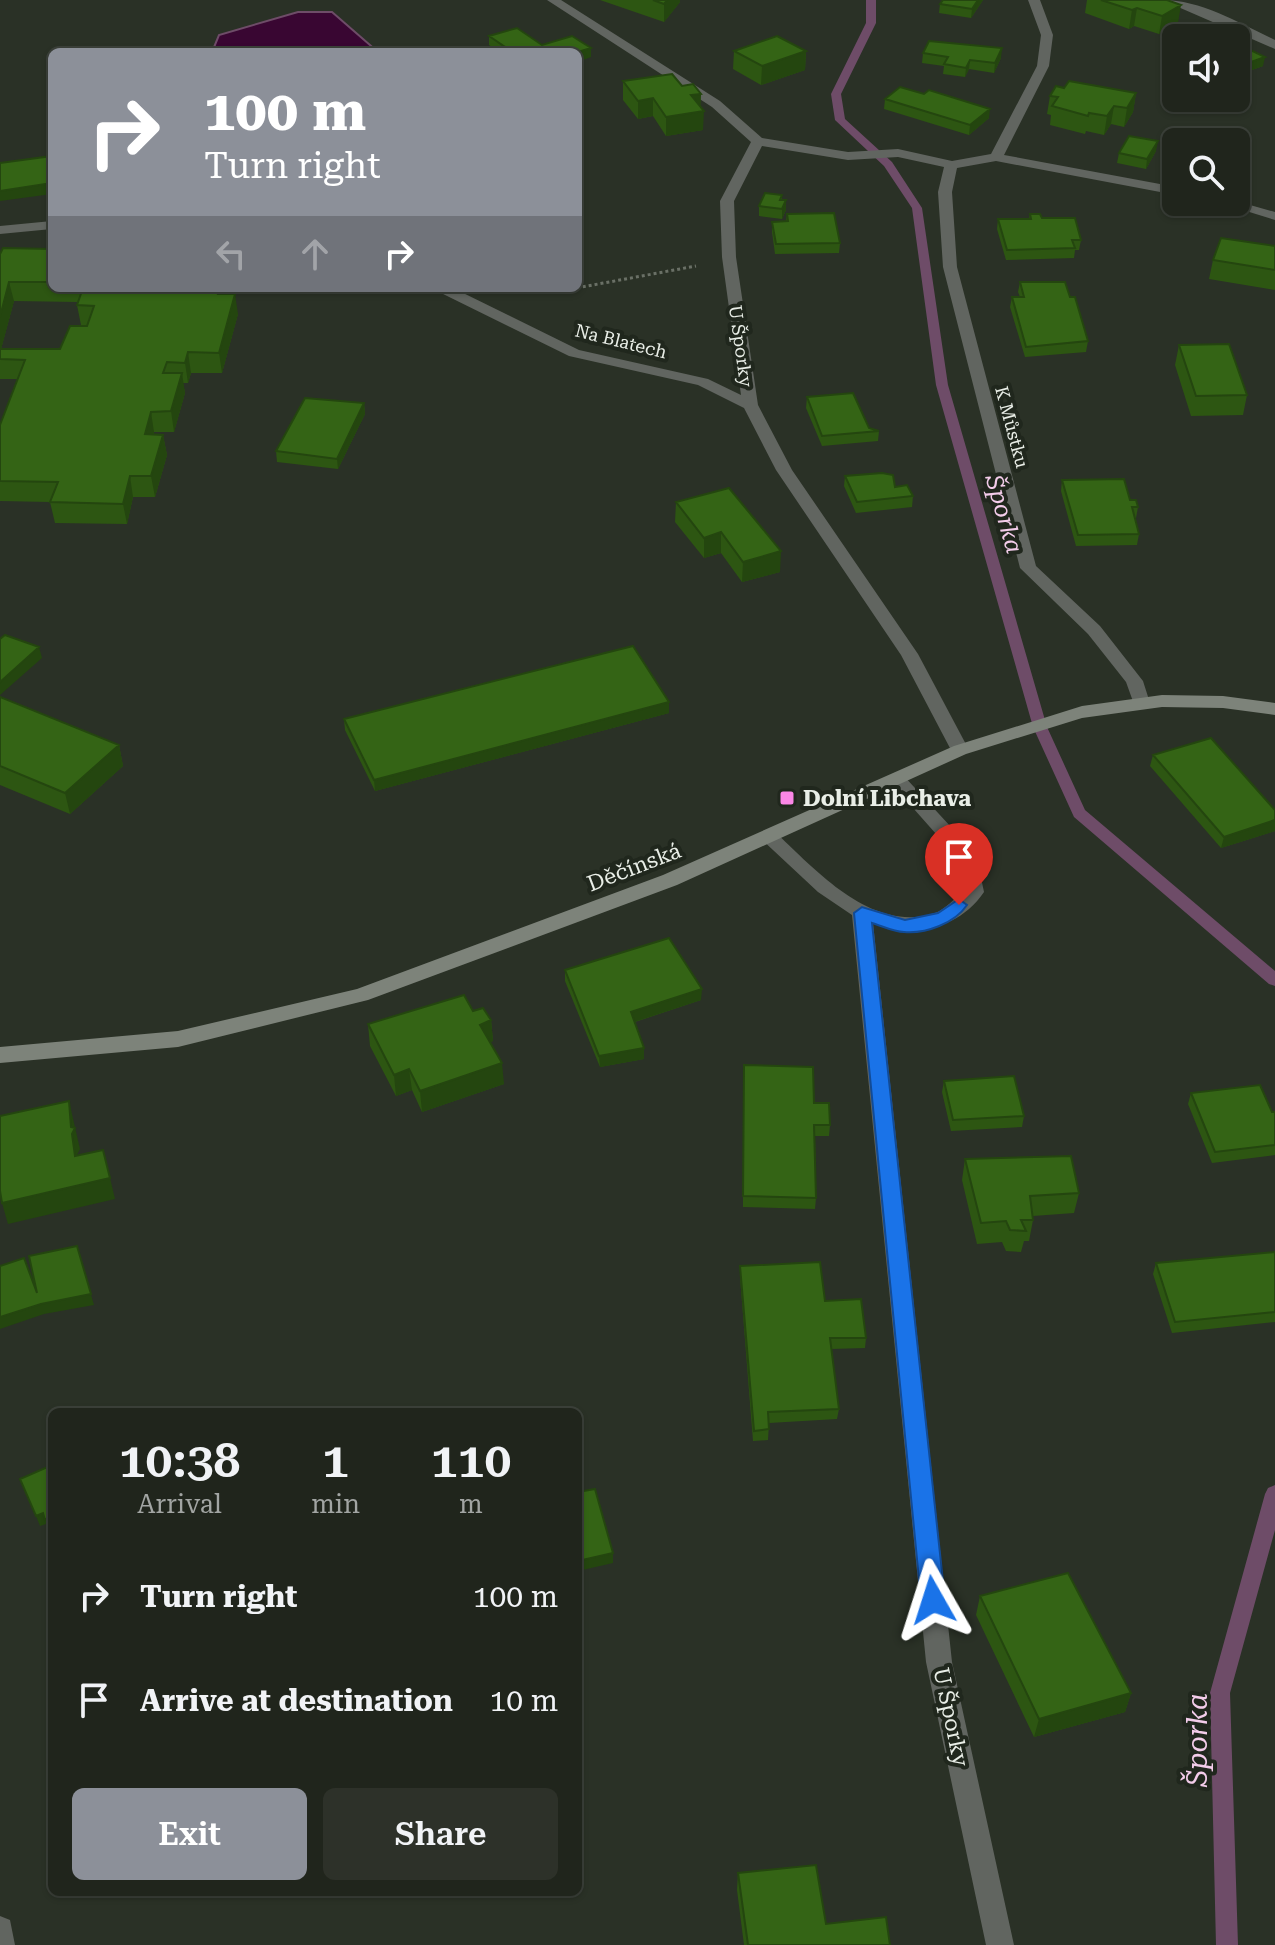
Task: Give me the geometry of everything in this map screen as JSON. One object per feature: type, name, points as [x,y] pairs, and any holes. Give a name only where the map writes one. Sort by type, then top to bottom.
[{"type":"main road","name":"Děčínská","points":[[0,1055],[178,1039],[361,995],[670,880],[993,737],[1082,712],[1141,703],[1223,702],[1275,709]]},
{"type":"street","points":[[553,0],[716,104],[758,141],[848,156],[898,153],[931,158],[951,165],[996,157],[1162,188]]},
{"type":"street","points":[[996,157],[1043,66],[1047,35],[1034,0]]},
{"type":"street","points":[[1168,0],[1210,14],[1275,45]]},
{"type":"street","name":"U Šporky","points":[[758,141],[727,201],[729,257],[750,405],[784,470],[909,654],[960,750]]},
{"type":"street","name":"K Můstku","points":[[951,165],[945,192],[950,267],[1028,568],[1094,630],[1134,681],[1141,703]]},
{"type":"street","points":[[1250,209],[1275,216]]},
{"type":"street","points":[[0,230],[48,225]]},
{"type":"street","name":"Na Blatech","points":[[450,292],[574,353],[703,382],[750,405]]},
{"type":"street","points":[[768,837],[825,887],[862,913],[905,926],[943,918],[974,892],[969,859],[896,778]]},
{"type":"street","name":"U Šporky","points":[[862,913],[939,1662],[1000,1945]]},
{"type":"street","points":[[0,1930],[1,1945]]},
{"type":"path","points":[[582,287],[729,257]]},
{"type":"shaded area","points":[[298,12],[332,12],[373,48],[214,48],[219,35]]},
{"type":"building","points":[[943,0],[978,0],[972,9],[940,4]]},
{"type":"building","points":[[1101,0],[1167,0],[1181,5],[1162,16]]},
{"type":"building","points":[[517,28],[542,45],[572,36],[591,48],[582,51],[582,48],[502,48],[505,47],[489,36]]},
{"type":"building","points":[[777,36],[806,51],[762,66],[734,51]]},
{"type":"building","points":[[929,41],[1002,48],[995,63],[970,60],[966,68],[944,64],[948,57],[923,53]]},
{"type":"building","points":[[1250,50],[1265,57],[1250,62]]},
{"type":"building","points":[[672,74],[682,86],[693,84],[701,94],[691,95],[704,111],[666,117],[653,98],[638,101],[623,81]]},
{"type":"building","points":[[1069,81],[1136,93],[1127,108],[1114,106],[1107,116],[1089,113],[1088,116],[1052,106],[1058,97],[1050,96],[1056,86],[1064,88]]},
{"type":"building","points":[[900,87],[924,94],[929,90],[990,109],[970,125],[885,99]]},
{"type":"building","points":[[1129,136],[1158,141],[1147,159],[1119,153]]},
{"type":"building","points":[[48,157],[48,184],[0,191],[0,163]]},
{"type":"building","points":[[765,193],[782,195],[780,200],[786,200],[782,209],[759,206]]},
{"type":"building","points":[[834,213],[840,243],[776,244],[772,222],[788,221],[787,214]]},
{"type":"building","points":[[1030,214],[1040,214],[1042,218],[1075,218],[1081,240],[1072,240],[1075,248],[1007,250],[998,219],[1031,219]]},
{"type":"building","points":[[1221,238],[1275,246],[1275,270],[1213,260]]},
{"type":"building","points":[[3,248],[48,249],[48,282],[9,282],[0,317],[0,254]]},
{"type":"building","points":[[1020,282],[1065,282],[1070,297],[1075,297],[1088,341],[1026,347],[1012,297],[1024,297]]},
{"type":"building","points":[[82,292],[235,294],[219,353],[188,352],[185,363],[167,362],[163,373],[182,373],[171,411],[151,412],[145,434],[163,435],[151,476],[130,476],[123,504],[50,502],[58,482],[0,481],[0,425],[25,360],[0,359],[0,349],[60,349],[70,326],[87,326],[94,306],[77,305]]},
{"type":"building","points":[[1229,344],[1247,395],[1196,396],[1179,345]]},
{"type":"building","points":[[853,393],[869,428],[879,431],[822,436],[807,397]]},
{"type":"building","points":[[305,398],[364,403],[337,459],[276,451]]},
{"type":"building","points":[[893,475],[895,487],[907,485],[913,496],[857,502],[845,476]]},
{"type":"building","points":[[1124,479],[1130,500],[1136,500],[1138,507],[1132,507],[1139,534],[1078,535],[1062,480]]},
{"type":"building","points":[[729,488],[781,551],[743,562],[721,532],[704,538],[676,502]]},
{"type":"building","points":[[5,635],[39,647],[0,682],[0,639]]},
{"type":"building","points":[[633,646],[669,702],[374,780],[344,719]]},
{"type":"building","points":[[0,697],[119,745],[65,793],[0,766]]},
{"type":"building","points":[[1211,738],[1275,810],[1275,820],[1224,837],[1153,755]]},
{"type":"building","points":[[669,938],[702,989],[631,1012],[644,1048],[599,1056],[565,970]]},
{"type":"building","points":[[464,995],[473,1011],[483,1008],[491,1020],[480,1025],[502,1063],[420,1091],[409,1069],[394,1075],[368,1024]]},
{"type":"building","points":[[744,1065],[813,1067],[814,1103],[829,1103],[830,1125],[814,1125],[816,1198],[743,1196]]},
{"type":"building","points":[[1014,1076],[1024,1116],[953,1120],[944,1081]]},
{"type":"building","points":[[1260,1085],[1272,1112],[1275,1112],[1275,1145],[1215,1152],[1191,1093]]},
{"type":"building","points":[[69,1101],[71,1127],[75,1128],[72,1134],[75,1156],[103,1150],[110,1178],[2,1203],[0,1116]]},
{"type":"building","points":[[1071,1156],[1079,1193],[1030,1196],[1033,1220],[1021,1220],[1026,1231],[1010,1230],[1006,1221],[981,1223],[965,1159]]},
{"type":"building","points":[[77,1246],[91,1294],[41,1304],[0,1317],[0,1266],[24,1258],[37,1293],[29,1256]]},
{"type":"building","points":[[1275,1252],[1275,1312],[1175,1322],[1156,1263]]},
{"type":"building","points":[[820,1262],[825,1301],[861,1299],[866,1338],[830,1338],[839,1409],[768,1412],[769,1429],[754,1431],[740,1266]]},
{"type":"building","points":[[48,1467],[48,1518],[45,1520],[43,1513],[36,1516],[20,1479]]},
{"type":"building","points":[[595,1489],[613,1553],[582,1560],[582,1491]]},
{"type":"building","points":[[1068,1573],[1131,1693],[1039,1719],[980,1596]]},
{"type":"building","points":[[816,1865],[826,1924],[886,1917],[890,1945],[748,1945],[738,1873]]},
{"type":"waterway","name":"Šporka","points":[[871,0],[871,23],[836,94],[840,120],[888,164],[917,208],[942,385],[1040,727],[1079,813],[1275,980]]},
{"type":"waterway","name":"Šporka","points":[[1227,1945],[1220,1693],[1275,1494]]},
{"type":"place","name":"Dolní Libchava","points":[[787,798]]},
{"type":"route","points":[[933,1600],[862,913],[905,926],[943,918],[959,905]]}]
